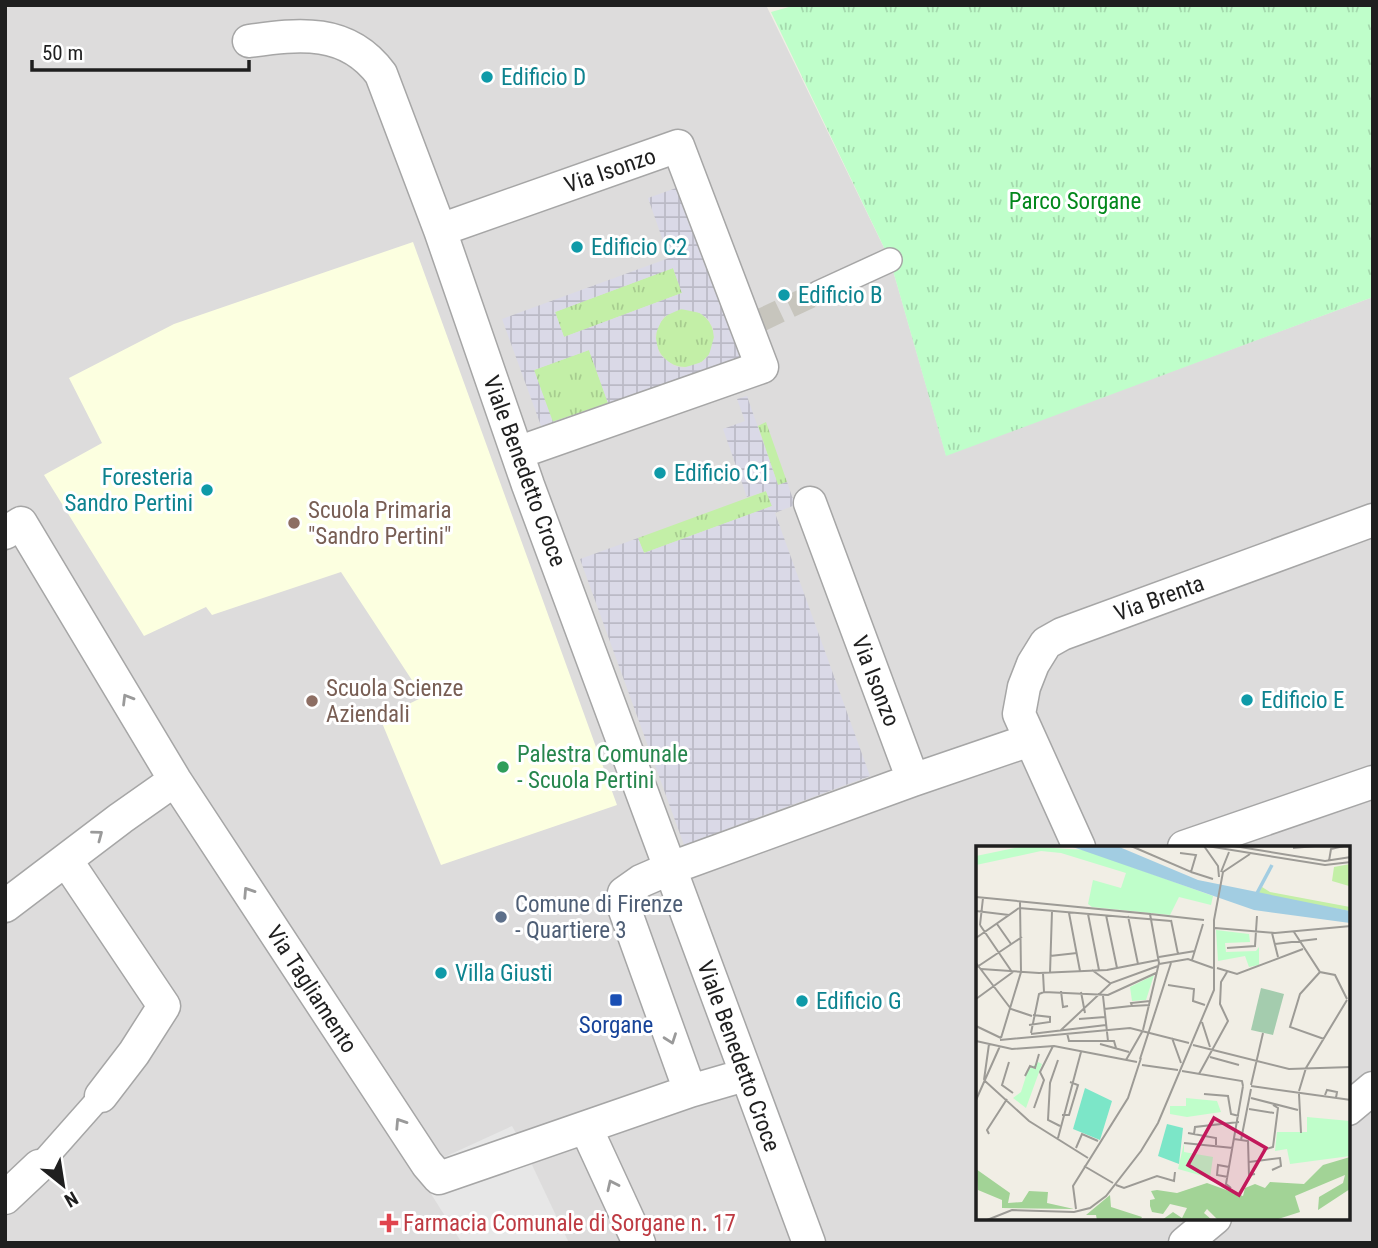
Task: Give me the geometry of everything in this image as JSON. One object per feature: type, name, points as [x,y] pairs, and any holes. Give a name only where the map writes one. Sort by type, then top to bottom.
[{"type":"street","name":"Viale Benedetto Croce","points":[[248,41],[297,34],[327,39],[366,56],[381,74],[517,453],[808,1243]]},
{"type":"street","name":"Via Isonzo","points":[[439,230],[678,146],[762,367],[517,453]]},
{"type":"street","points":[[818,293],[890,260]]},
{"type":"street","name":"Via Isonzo","points":[[810,503],[913,780]]},
{"type":"street","name":"Via Brenta","points":[[1030,740],[1019,714],[1024,687],[1046,643],[1062,634],[1373,520]]},
{"type":"street","name":"Via Tagliamento","points":[[13,528],[175,780],[427,1164],[439,1178],[690,1091],[745,1075]]},
{"type":"street","points":[[690,1091],[622,902],[624,893],[632,886],[671,868],[1030,740],[1079,846]]},
{"type":"street","points":[[5,906],[175,780]]},
{"type":"street","points":[[1187,846],[1373,782]]},
{"type":"street","points":[[5,1198],[39,1166],[101,1096],[134,1053],[164,1006],[66,860]]},
{"type":"street","points":[[1350,1107],[1373,1088]]},
{"type":"street","points":[[586,1128],[639,1243]]},
{"type":"street","points":[[1185,1243],[1213,1220]]},
{"type":"shaded area","points":[[19,5],[766,5],[890,260],[946,455],[1373,297],[1373,1243],[5,1243],[5,8]]},
{"type":"shaded area","points":[[679,187],[743,363],[544,434],[502,319],[669,258],[648,198]],"holes":[[[673,268],[682,293],[564,337],[555,312]],[[681,309],[700,313],[708,319],[714,337],[709,355],[702,362],[683,368],[674,366],[659,354],[655,335],[663,317]],[[589,350],[608,403],[553,422],[534,370]]]},
{"type":"shaded area","name":"Scuola Primaria \"Sandro Pertini\"","points":[[413,242],[617,805],[441,865],[380,718],[423,697],[341,572],[212,615],[206,607],[144,636],[44,475],[102,443],[69,378],[174,324]]},
{"type":"shaded area","points":[[747,396],[778,485],[787,482],[795,505],[775,513],[870,776],[684,845],[580,559],[638,538],[644,553],[772,506],[766,491],[747,497],[723,429],[745,421],[737,399]]},
{"type":"shaded area","points":[[512,1126],[569,1243],[462,1243],[416,1170]]},
{"type":"green space","name":"Parco Sorgane","points":[[796,5],[1373,5],[1373,297],[946,456],[890,260],[771,12]]},
{"type":"green space","points":[[673,268],[682,293],[564,337],[555,312]]},
{"type":"green space","points":[[679,309],[691,309],[706,317],[714,332],[714,344],[706,359],[691,367],[679,367],[664,359],[656,344],[656,332],[664,317]]},
{"type":"green space","points":[[589,350],[608,403],[552,422],[534,370]]},
{"type":"green space","points":[[766,422],[787,482],[778,485],[758,426]]},
{"type":"green space","points":[[766,491],[772,506],[644,553],[638,538]]},
{"type":"tunnel","points":[[759,321],[818,293]]},
{"type":"place","name":"Edificio D","points":[[487,77]]},
{"type":"place","name":"Edificio C2","points":[[577,247]]},
{"type":"place","name":"Edificio B","points":[[784,295]]},
{"type":"place","name":"Edificio C1","points":[[660,473]]},
{"type":"place","name":"Foresteria Sandro Pertini","points":[[207,490]]},
{"type":"place","name":"Scuola Primaria \"Sandro Pertini\"","points":[[294,523]]},
{"type":"place","name":"Edificio E","points":[[1247,700]]},
{"type":"place","name":"Scuola Scienze Aziendali","points":[[312,701]]},
{"type":"place","name":"Palestra Comunale - Scuola Pertini","points":[[503,767]]},
{"type":"place","name":"Comune di Firenze - Quartiere 3","points":[[501,917]]},
{"type":"place","name":"Villa Giusti","points":[[441,973]]},
{"type":"place","name":"Sorgane","points":[[616,1000]]},
{"type":"place","name":"Edificio G","points":[[802,1001]]},
{"type":"place","name":"Farmacia Comunale di Sorgane n. 17","points":[[389,1223]]}]
